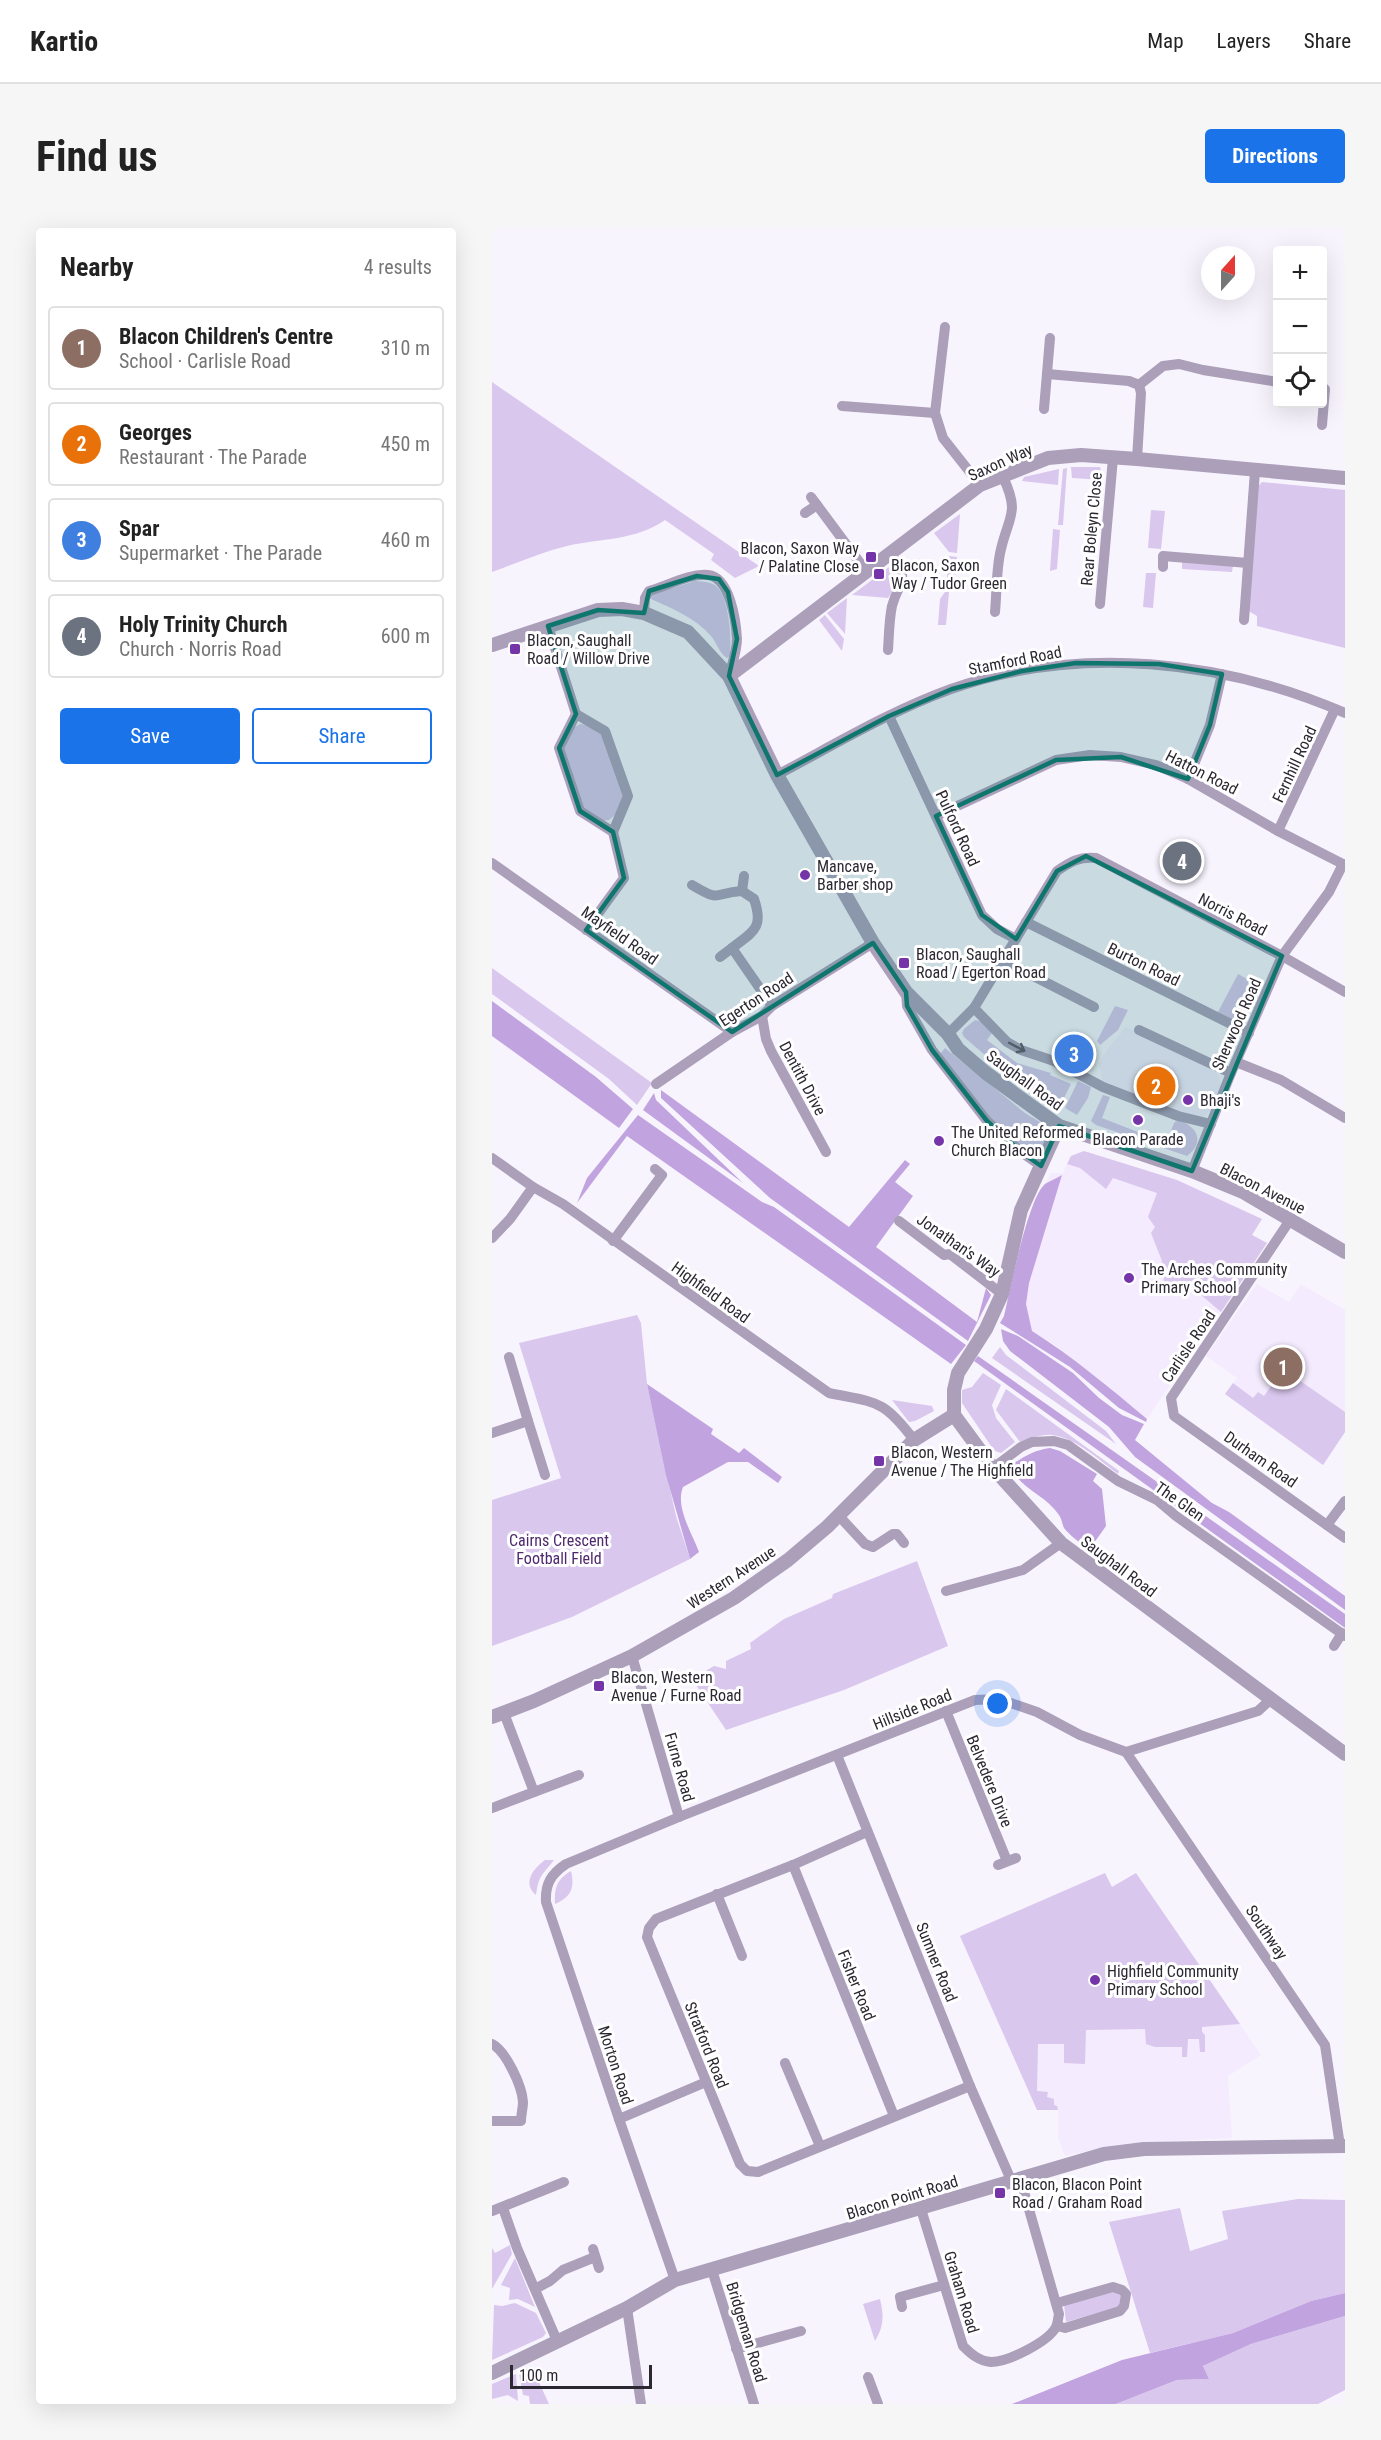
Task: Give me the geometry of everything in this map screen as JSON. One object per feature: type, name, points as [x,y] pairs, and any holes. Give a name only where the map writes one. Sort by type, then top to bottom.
[{"type":"street","points":[[945,327],[935,413],[943,438],[980,485]]},
{"type":"street","points":[[1044,409],[1050,338]]},
{"type":"street","points":[[1139,385],[1163,366],[1179,364],[1273,381]]},
{"type":"street","points":[[1047,374],[1129,381],[1139,385]]},
{"type":"street","points":[[1137,459],[1141,393],[1139,385]]},
{"type":"street","points":[[1322,425],[1328,389]]},
{"type":"street","points":[[842,406],[854,413],[935,413]]},
{"type":"street","name":"Saxon Way","points":[[729,676],[980,485],[1048,459],[1081,455],[1345,478]]},
{"type":"street","name":"Rear Boleyn Close","points":[[1099,604],[1113,458]]},
{"type":"street","points":[[1243,620],[1255,471]]},
{"type":"street","points":[[992,606],[1000,550],[1013,508],[1011,494],[1003,477]]},
{"type":"street","points":[[805,513],[814,502],[866,571]]},
{"type":"street","points":[[891,554],[903,572],[902,584],[892,606],[892,644]]},
{"type":"street","points":[[1163,567],[1164,555],[1248,563]]},
{"type":"street","points":[[644,612],[645,598],[649,591],[697,576],[710,575],[719,579],[729,592],[737,639],[729,676]]},
{"type":"street","name":"Saughall Road","points":[[492,645],[598,610],[622,609],[644,612],[688,633],[729,676],[777,775],[873,943],[906,992],[948,1034],[958,1049],[986,1073],[1059,1126],[1021,1210],[1002,1294],[986,1329],[958,1373],[954,1390],[954,1415],[993,1468],[1061,1542],[1345,1754]]},
{"type":"street","points":[[548,626],[576,714],[605,731],[627,796],[613,832],[624,878],[586,930]]},
{"type":"street","name":"Stamford Road","points":[[777,775],[889,716],[952,689],[1022,671],[1076,663],[1159,664],[1222,674],[1274,687],[1340,711]]},
{"type":"street","points":[[1188,779],[1210,725],[1222,674]]},
{"type":"street","name":"Fernhill Road","points":[[1278,831],[1345,699]]},
{"type":"street","points":[[576,714],[559,748],[562,758],[580,811],[613,832]]},
{"type":"street","name":"Pulford Road","points":[[889,716],[982,915],[997,929],[1016,939]]},
{"type":"street","name":"Hatton Road","points":[[936,816],[1056,760],[1090,755],[1121,757],[1156,765],[1188,779],[1278,831],[1344,865]]},
{"type":"street","name":"Norris Road","points":[[948,1034],[974,1008],[1057,871],[1073,860],[1086,856],[1096,858],[1282,956],[1345,992]]},
{"type":"street","name":"Mayfield Road","points":[[492,863],[732,1032]]},
{"type":"street","name":"Sherwood Road","points":[[1192,1172],[1231,1073],[1282,956],[1329,892],[1344,865]]},
{"type":"street","points":[[742,891],[744,876]]},
{"type":"street","points":[[692,884],[710,896],[720,897],[742,891]]},
{"type":"street","points":[[720,957],[756,930],[759,921],[754,900],[742,891]]},
{"type":"street","name":"Burton Road","points":[[1026,922],[1249,1032]]},
{"type":"street","name":"Egerton Road","points":[[656,1084],[732,1032],[762,1016],[772,1006],[873,943]]},
{"type":"street","points":[[732,948],[772,1006]]},
{"type":"street","points":[[1002,960],[1094,1007]]},
{"type":"street","points":[[906,992],[907,1006],[932,1050],[987,1121],[1021,1152],[1041,1166]]},
{"type":"street","points":[[974,1008],[1007,1042],[1021,1050],[1054,1061],[1103,1087],[1178,1116],[1211,1124]]},
{"type":"street","name":"Dentith Drive","points":[[762,1016],[766,1039],[771,1051],[826,1152]]},
{"type":"street","points":[[1139,1030],[1231,1073]]},
{"type":"street","points":[[1236,1062],[1281,1080],[1345,1118]]},
{"type":"street","name":"Blacon Avenue","points":[[1059,1126],[1243,1192],[1345,1252]]},
{"type":"street","name":"Highfield Road","points":[[492,1158],[533,1187],[563,1204],[829,1393],[875,1402],[888,1409],[914,1440]]},
{"type":"street","points":[[614,1242],[662,1175],[655,1169]]},
{"type":"street","points":[[492,1238],[510,1219],[533,1187]]},
{"type":"street","name":"Carlisle Road","points":[[1171,1398],[1290,1220]]},
{"type":"street","name":"Jonathan's Way","points":[[899,1221],[944,1255],[950,1254],[1002,1294]]},
{"type":"street","points":[[509,1357],[545,1475]]},
{"type":"street","name":"Durham Road","points":[[1171,1398],[1174,1416],[1345,1538]]},
{"type":"street","name":"Western Avenue","points":[[498,1715],[632,1656],[734,1598],[788,1560],[838,1515],[914,1440],[954,1415]]},
{"type":"street","points":[[492,1433],[528,1421]]},
{"type":"street","name":"The Glen","points":[[993,1468],[1021,1447],[1032,1442],[1045,1440],[1068,1445],[1118,1481],[1157,1500],[1343,1635],[1334,1646]]},
{"type":"street","points":[[1327,1525],[1345,1501]]},
{"type":"street","points":[[838,1515],[865,1544],[873,1547],[892,1534],[897,1534],[904,1543]]},
{"type":"street","points":[[956,1600],[949,1590],[1023,1570],[1061,1542]]},
{"type":"street","name":"Furne Road","points":[[632,1656],[679,1817]]},
{"type":"street","name":"Hillside Road","points":[[566,1864],[975,1700],[999,1699],[1037,1712],[1080,1735],[1126,1752]]},
{"type":"street","points":[[1126,1752],[1258,1711],[1271,1699]]},
{"type":"street","name":"Belvedere Drive","points":[[946,1711],[1007,1861]]},
{"type":"street","points":[[498,1715],[534,1792]]},
{"type":"street","name":"Southway","points":[[1126,1752],[1326,2045],[1342,2146]]},
{"type":"street","name":"Sumner Road","points":[[837,1755],[970,2086],[1016,2179]]},
{"type":"street","points":[[492,1808],[579,1775]]},
{"type":"street","name":"Stratford Road","points":[[867,1832],[793,1865],[656,1919],[649,1928],[647,1937],[740,2164],[747,2171],[758,2172],[970,2086]]},
{"type":"street","name":"Morton Road","points":[[566,1864],[556,1871],[549,1881],[545,1891],[546,1902],[675,2280]]},
{"type":"street","name":"Fisher Road","points":[[793,1865],[894,2116]]},
{"type":"street","points":[[717,1894],[742,1956]]},
{"type":"street","points":[[492,2044],[498,2048],[517,2079],[523,2102],[521,2121],[492,2121]]},
{"type":"street","points":[[785,2063],[820,2146]]},
{"type":"street","points":[[619,2120],[706,2082]]},
{"type":"street","name":"Blacon Point Road","points":[[492,2373],[627,2308],[675,2280],[1104,2154],[1144,2149],[1342,2146]]},
{"type":"street","points":[[1016,2179],[1057,2303],[1059,2314],[1057,2326],[1065,2328],[1120,2311],[1126,2297],[1122,2290],[1113,2287],[1057,2303]]},
{"type":"street","points":[[492,2211],[564,2182]]},
{"type":"street","points":[[503,2208],[517,2248],[558,2343]]},
{"type":"street","name":"Graham Road","points":[[921,2209],[963,2346],[972,2355],[982,2360],[1000,2361],[1041,2343],[1057,2326]]},
{"type":"street","points":[[535,2289],[550,2281],[563,2270],[596,2258]]},
{"type":"street","name":"Bridgeman Road","points":[[712,2270],[754,2404]]},
{"type":"street","points":[[902,2307],[900,2297],[944,2285]]},
{"type":"street","points":[[627,2308],[641,2404]]},
{"type":"street","points":[[736,2349],[801,2331]]},
{"type":"street","points":[[868,2378],[878,2404]]},
{"type":"highlighted area","points":[[697,576],[719,579],[728,592],[737,639],[729,676],[777,775],[889,716],[952,689],[1022,671],[1076,663],[1159,664],[1222,674],[1210,725],[1188,779],[1121,757],[1056,760],[936,816],[982,915],[1016,939],[1057,871],[1086,856],[1282,956],[1192,1171],[1059,1126],[1041,1166],[1021,1152],[987,1121],[932,1050],[907,1006],[906,992],[873,943],[732,1032],[586,930],[624,878],[613,832],[580,811],[559,748],[576,714],[548,626],[598,610],[644,613],[649,591]]},
{"type":"shaded area","points":[[492,1001],[596,1077],[633,1109],[619,1128],[492,1036]]},
{"type":"shaded area","points":[[1126,1027],[1213,1069],[1221,1085],[1210,1111],[1205,1116],[1197,1117],[1168,1109],[1103,1081],[1099,1064]]},
{"type":"shaded area","points":[[661,1090],[849,1227],[905,1160],[910,1164],[895,1182],[913,1196],[876,1247],[977,1322],[986,1288],[991,1295],[968,1341],[770,1198],[661,1098]]},
{"type":"shaded area","points":[[654,1093],[656,1100],[743,1183],[643,1110]]},
{"type":"shaded area","points":[[638,1115],[762,1202],[774,1207],[966,1345],[951,1364],[627,1136],[577,1203],[587,1178]]},
{"type":"shaded area","name":"The Arches Community Primary School","points":[[1084,1151],[1177,1180],[1262,1219],[1252,1235],[1267,1243],[1147,1419],[1052,1343],[1004,1316],[1036,1199],[1051,1173],[1063,1173],[1071,1156]]},
{"type":"shaded area","points":[[1062,1175],[1029,1283],[1026,1304],[1032,1331],[1105,1384],[1147,1419],[1146,1422],[1119,1408],[1070,1367],[1000,1323],[1004,1316],[1020,1246],[1032,1207],[1045,1184]]},
{"type":"shaded area","points":[[1257,1284],[1289,1302],[1301,1284],[1345,1310],[1345,1432],[1323,1465],[1225,1394],[1237,1378],[1206,1356]]},
{"type":"shaded area","points":[[1001,1329],[1018,1336],[1073,1373],[1099,1398],[1122,1415],[1144,1424],[1135,1440],[1212,1503],[1229,1512],[1345,1596],[1345,1610],[1135,1457],[1109,1427],[1010,1351],[1003,1341]]},
{"type":"shaded area","points":[[978,1356],[1345,1614],[1345,1628],[974,1361]]},
{"type":"shaded area","points":[[647,1384],[713,1429],[711,1434],[739,1453],[744,1448],[782,1477],[778,1483],[748,1462],[728,1462],[683,1487],[681,1503],[699,1552],[690,1559],[666,1475]]},
{"type":"shaded area","points":[[1050,1448],[1060,1451],[1097,1474],[1093,1481],[1102,1489],[1106,1526],[1089,1550],[1066,1531],[1054,1508],[1020,1481],[1010,1466],[1029,1454]]},
{"type":"shaded area","name":"Highfield Community Primary School","points":[[1105,1873],[1112,1887],[1136,1873],[1261,2055],[1228,2076],[1232,2138],[1121,2144],[1065,2156],[1058,2137],[1058,2110],[1037,2110],[960,1936]]},
{"type":"shaded area","points":[[1345,2293],[1345,2316],[1251,2344],[1203,2366],[1209,2379],[1177,2380],[1116,2404],[1012,2404],[1122,2360],[1233,2333],[1311,2301]]},
{"type":"green space","points":[[492,382],[759,566],[735,578],[711,560],[714,554],[665,520],[642,532],[558,548],[492,572]]},
{"type":"green space","points":[[1071,467],[1100,467],[1104,480],[1072,478]]},
{"type":"green space","points":[[1067,468],[1063,525],[1058,525],[1063,469]]},
{"type":"green space","points":[[1059,469],[1058,485],[1022,481],[1024,477]]},
{"type":"green space","points":[[1262,482],[1345,490],[1345,648],[1257,626],[1257,616],[1247,610],[1257,487]]},
{"type":"green space","points":[[1151,510],[1165,511],[1161,549],[1148,548]]},
{"type":"green space","points":[[960,514],[957,553],[949,552],[934,533]]},
{"type":"green space","points":[[1053,529],[1060,530],[1057,569],[1050,571]]},
{"type":"green space","points":[[949,556],[957,557],[955,576],[949,589],[946,588]]},
{"type":"green space","points":[[1182,562],[1233,565],[1232,572],[1182,569]]},
{"type":"green space","points":[[889,567],[899,580],[888,598],[852,595]]},
{"type":"green space","points":[[1146,573],[1156,573],[1153,608],[1143,607]]},
{"type":"green space","points":[[695,581],[715,585],[721,592],[729,620],[730,656],[727,658],[711,636],[698,624],[651,599],[653,594]]},
{"type":"green space","points":[[945,592],[949,592],[946,625],[938,625],[940,599]]},
{"type":"green space","points":[[847,598],[845,634],[827,613]]},
{"type":"green space","points":[[825,615],[844,639],[842,651],[819,620]]},
{"type":"green space","points":[[580,724],[589,725],[604,735],[624,793],[616,814],[609,820],[601,821],[583,809],[564,748],[573,728]]},
{"type":"green space","points":[[492,968],[652,1083],[637,1105],[609,1079],[492,994]]},
{"type":"green space","points":[[1238,974],[1260,986],[1244,1026],[1218,1012]]},
{"type":"green space","points":[[1115,1006],[1128,1010],[1118,1030],[1100,1045],[1097,1041]]},
{"type":"green space","points":[[975,1020],[983,1022],[992,1033],[987,1040],[1017,1063],[1051,1073],[1050,1075],[1071,1084],[1062,1102],[1055,1102],[1013,1079],[964,1037],[962,1033],[964,1029]]},
{"type":"green space","points":[[945,1048],[1025,1113],[1045,1125],[1049,1133],[1040,1158],[1014,1142],[972,1097],[940,1054]]},
{"type":"green space","points":[[1078,1081],[1091,1087],[1088,1098],[1077,1115],[1065,1108]]},
{"type":"green space","points":[[1103,1095],[1110,1097],[1102,1118],[1166,1143],[1174,1123],[1178,1120],[1190,1126],[1197,1135],[1198,1140],[1193,1151],[1187,1156],[1096,1125],[1091,1121]]},
{"type":"green space","points":[[1084,1151],[1177,1180],[1262,1219],[1252,1235],[1267,1243],[1221,1312],[1193,1288],[1175,1288],[1164,1282],[1162,1261],[1151,1233],[1155,1227],[1148,1217],[1157,1193],[1113,1178],[1106,1189],[1080,1168],[1067,1164],[1071,1156]]},
{"type":"green space","name":"Cairns Crescent Football Field","points":[[637,1315],[641,1323],[647,1384],[676,1516],[690,1559],[572,1617],[492,1646],[492,1500],[561,1478],[519,1343]]},
{"type":"green space","points":[[1000,1347],[1006,1355],[1106,1431],[1116,1444],[992,1358]]},
{"type":"green space","points":[[1283,1369],[1345,1412],[1345,1432],[1323,1465],[1225,1394],[1233,1383],[1253,1398],[1258,1392],[1264,1396]]},
{"type":"green space","points":[[983,1373],[1001,1385],[992,1405],[996,1418],[1015,1442],[1001,1453],[995,1451],[991,1446],[962,1403],[962,1390],[972,1387]]},
{"type":"green space","points":[[1006,1389],[1119,1471],[1118,1474],[1087,1450],[1061,1437],[1044,1435],[1020,1442],[996,1410]]},
{"type":"green space","points":[[892,1400],[932,1406],[934,1411],[909,1422]]},
{"type":"green space","points":[[917,1561],[948,1646],[844,1690],[726,1730],[692,1679],[714,1666],[726,1669],[726,1661],[751,1649],[750,1643],[784,1619],[832,1598],[833,1594]]},
{"type":"green space","points":[[545,1860],[554,1860],[540,1879],[536,1895],[530,1886],[531,1876]]},
{"type":"green space","points":[[571,1871],[572,1887],[565,1898],[555,1904],[557,1884]]},
{"type":"green space","name":"Highfield Community Primary School","points":[[1105,1873],[1112,1887],[1136,1873],[1240,2024],[1202,2027],[1205,2035],[1205,2052],[1200,2052],[1199,2039],[1188,2039],[1187,2057],[1182,2057],[1182,2047],[1155,2047],[1146,2044],[1145,2029],[1086,2030],[1085,2064],[1064,2063],[1064,2044],[1038,2044],[1037,2091],[1048,2092],[1047,2097],[1054,2099],[1054,2105],[1058,2110],[1037,2110],[960,1936]]},
{"type":"green space","points":[[1298,2199],[1345,2200],[1345,2293],[1311,2301],[1233,2333],[1150,2353],[1109,2222],[1180,2208],[1190,2251],[1228,2239],[1222,2211]]},
{"type":"green space","points":[[510,2245],[512,2254],[492,2289],[492,2248],[495,2253]]},
{"type":"green space","points":[[515,2258],[535,2307],[518,2299],[509,2300],[510,2288],[501,2285]]},
{"type":"green space","points":[[1114,2291],[1121,2294],[1119,2307],[1066,2322],[1064,2305]]},
{"type":"green space","points":[[880,2299],[882,2321],[875,2341],[863,2304]]},
{"type":"green space","points":[[515,2303],[536,2313],[546,2333],[543,2337],[492,2360],[494,2305]]},
{"type":"green space","points":[[1345,2316],[1345,2390],[1318,2404],[1116,2404],[1177,2380],[1209,2379],[1203,2366],[1251,2344]]},
{"type":"green space","points":[[532,2367],[549,2404],[530,2404],[529,2396],[523,2395],[519,2373]]},
{"type":"green space","points":[[516,2374],[518,2401],[508,2395],[492,2399],[492,2384]]},
{"type":"place","name":"Blacon, Saxon Way / Palatine Close","points":[[871,557]]},
{"type":"place","name":"Blacon, Saxon Way / Tudor Green","points":[[879,574]]},
{"type":"place","name":"Blacon, Saughall Road / Willow Drive","points":[[515,649]]},
{"type":"place","name":"Holy Trinity Church","points":[[1182,861]]},
{"type":"place","name":"Mancave, Barber shop","points":[[805,875]]},
{"type":"place","name":"Blacon, Saughall Road / Egerton Road","points":[[904,963]]},
{"type":"place","name":"Spar","points":[[1074,1054]]},
{"type":"place","name":"Georges","points":[[1156,1086]]},
{"type":"place","name":"Bhaji's","points":[[1188,1100]]},
{"type":"place","name":"Blacon Parade","points":[[1138,1120]]},
{"type":"place","name":"The United Reformed Church Blacon","points":[[939,1141]]},
{"type":"place","name":"The Arches Community Primary School","points":[[1129,1278]]},
{"type":"place","name":"Blacon Children's Centre","points":[[1283,1367]]},
{"type":"place","name":"Blacon, Western Avenue / The Highfield","points":[[879,1461]]},
{"type":"place","name":"Blacon, Western Avenue / Furne Road","points":[[599,1686]]},
{"type":"place","name":"Highfield Community Primary School","points":[[1095,1980]]},
{"type":"place","name":"Blacon, Blacon Point Road / Graham Road","points":[[1000,2193]]}]
